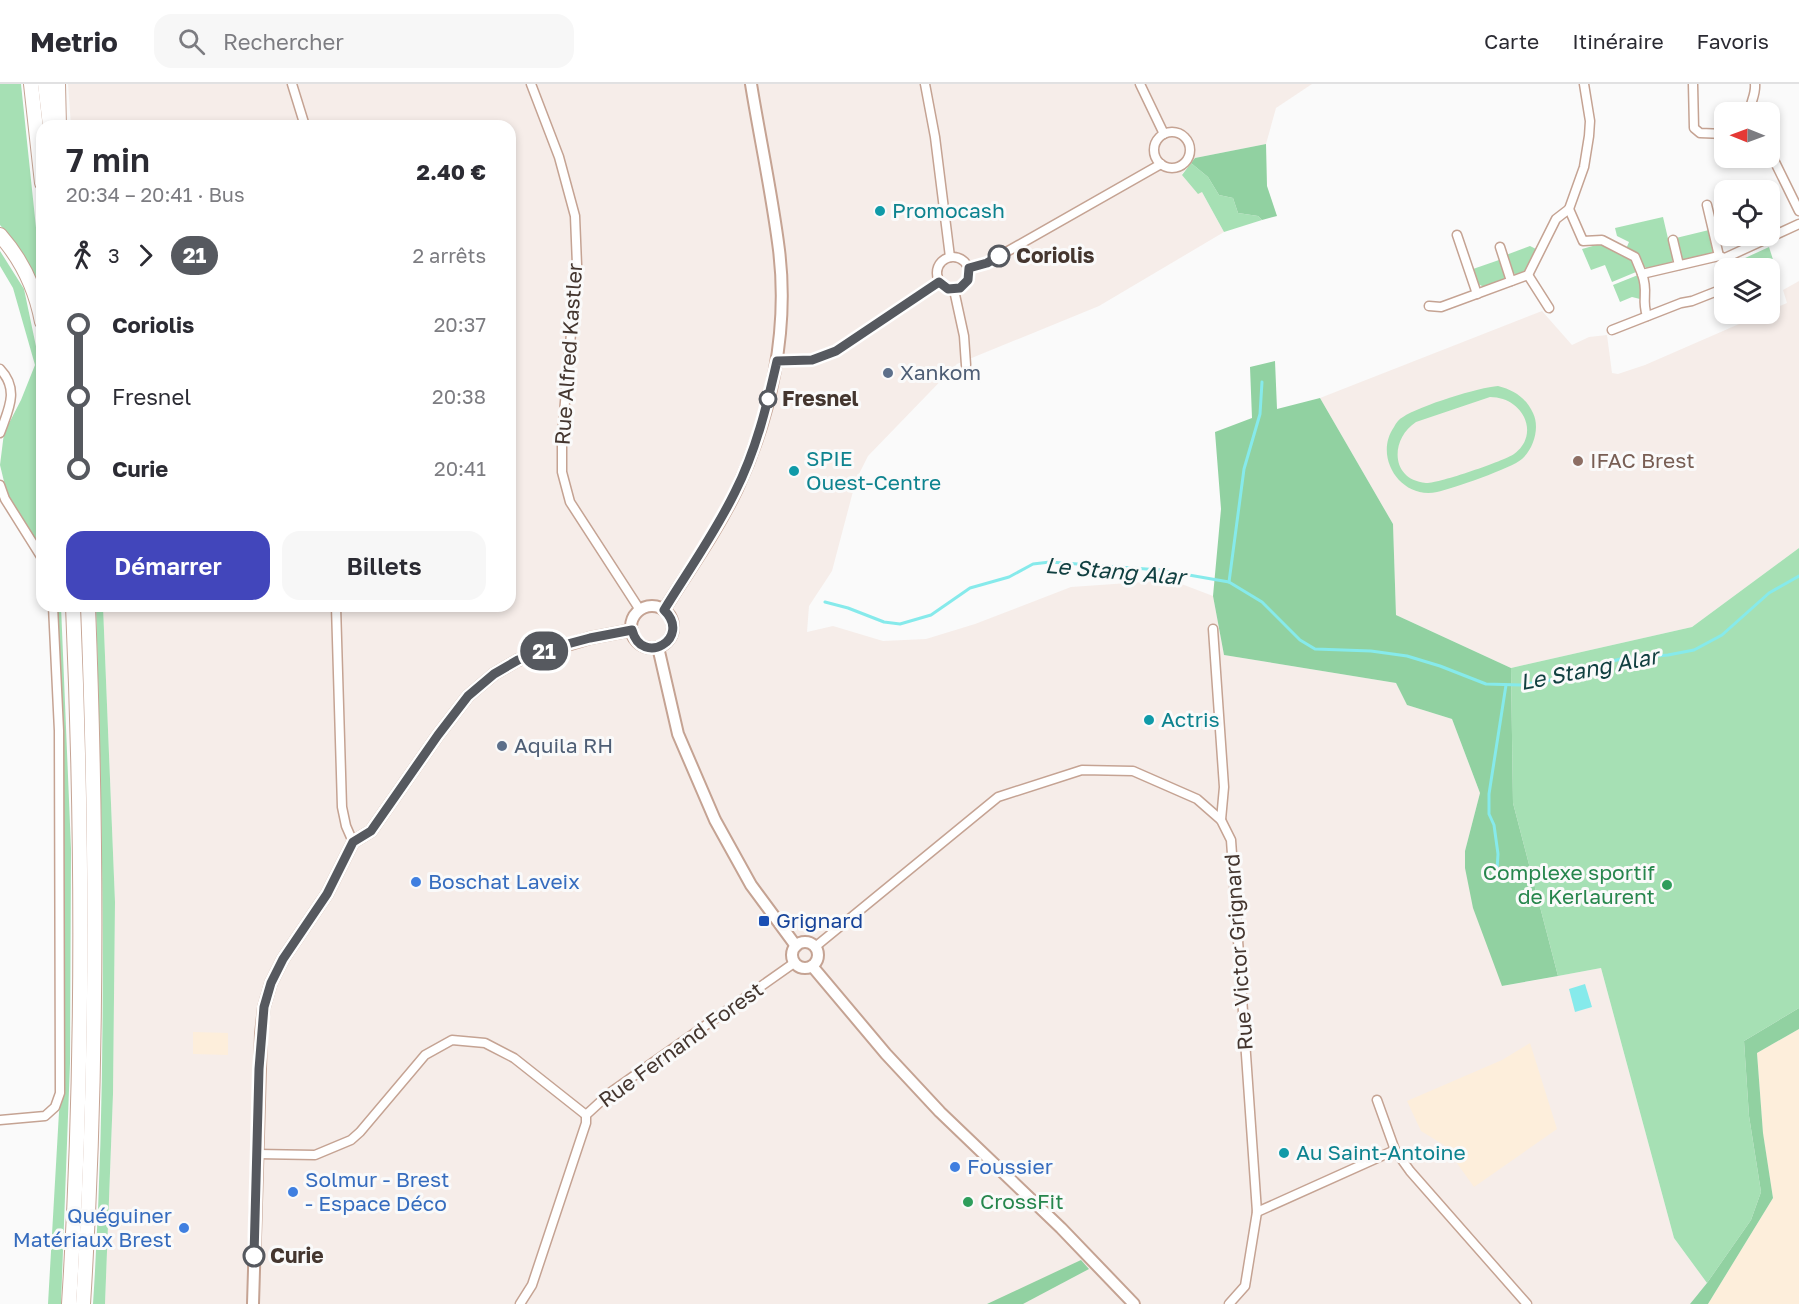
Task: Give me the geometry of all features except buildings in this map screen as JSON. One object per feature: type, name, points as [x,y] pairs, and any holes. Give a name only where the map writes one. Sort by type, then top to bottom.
[{"type":"highway","points":[[31,84],[36,129]]},
{"type":"highway","points":[[45,84],[49,120]]},
{"type":"highway","points":[[58,84],[59,120]]},
{"type":"highway","points":[[0,235],[29,277],[36,301]]},
{"type":"highway","points":[[69,1304],[78,1117],[81,943],[78,729],[73,612]]},
{"type":"highway","points":[[83,1304],[92,1107],[96,943],[94,770],[88,612]]},
{"type":"street","points":[[292,84],[303,120]]},
{"type":"street","name":"Rue Alfred Kastler","points":[[531,84],[559,157],[575,216],[577,265],[562,436],[562,472],[570,502],[640,610]]},
{"type":"street","points":[[664,610],[707,541],[740,481],[763,418],[777,361],[781,310],[779,250],[751,84]]},
{"type":"street","points":[[925,84],[935,137],[950,257]]},
{"type":"street","points":[[1140,84],[1164,134]]},
{"type":"street","points":[[1429,306],[1441,306],[1528,275],[1556,219],[1569,209],[1584,167],[1590,121],[1584,84]]},
{"type":"street","points":[[1693,84],[1694,128],[1700,134],[1714,134]]},
{"type":"street","points":[[1752,102],[1756,92],[1755,84]]},
{"type":"street","points":[[1173,132],[1181,135],[1187,141],[1190,150],[1188,158],[1182,165],[1175,168],[1168,168],[1161,164],[1154,149],[1157,140],[1164,134],[1173,132]]},
{"type":"street","points":[[969,268],[987,263],[1161,164]]},
{"type":"street","points":[[1778,168],[1799,211]]},
{"type":"street","points":[[1707,205],[1722,257]]},
{"type":"street","points":[[1569,209],[1583,241],[1602,240],[1635,257],[1647,287],[1643,304],[1647,316]]},
{"type":"street","points":[[1642,274],[1722,257],[1799,224]]},
{"type":"street","points":[[1457,235],[1477,294]]},
{"type":"street","points":[[1673,240],[1679,265]]},
{"type":"street","points":[[1500,247],[1511,281]]},
{"type":"street","points":[[950,257],[964,261],[969,268],[965,285],[954,290],[948,289],[939,282],[937,270],[939,264],[950,257]]},
{"type":"street","points":[[1528,275],[1549,308]]},
{"type":"street","points":[[777,361],[812,360],[836,351],[939,282]]},
{"type":"street","points":[[954,290],[964,336],[966,365]]},
{"type":"street","points":[[1612,330],[1714,292]]},
{"type":"street","points":[[0,369],[7,376],[12,393],[0,434]]},
{"type":"street","points":[[0,485],[5,499],[36,548]]},
{"type":"street","points":[[652,606],[664,610],[672,621],[672,634],[664,644],[658,647],[641,645],[636,641],[632,630],[633,619],[640,610],[652,606]]},
{"type":"street","points":[[0,1120],[45,1116],[55,1107],[60,1093],[58,731],[53,612]]},
{"type":"street","points":[[336,612],[342,807],[353,842]]},
{"type":"street","points":[[1213,629],[1224,787],[1221,820]]},
{"type":"street","points":[[253,1304],[261,1034],[264,1007],[271,983],[283,959],[327,894],[353,842],[371,831],[468,696],[494,674],[518,660],[590,638],[632,630]]},
{"type":"street","points":[[658,647],[666,690],[678,734],[715,820],[751,885],[796,946]]},
{"type":"street","name":"Rue Victor Grignard","points":[[815,947],[998,797],[1082,770],[1133,771],[1197,799],[1221,820],[1231,840],[1257,1212],[1245,1286],[1228,1304]]},
{"type":"street","points":[[803,942],[815,947],[817,960],[812,966],[804,968],[794,963],[792,956],[796,946],[803,942]]},
{"type":"street","name":"Rue Fernand Forest","points":[[520,1304],[532,1285],[586,1123],[586,1115],[611,1092],[794,963]]},
{"type":"street","points":[[812,966],[886,1054],[932,1104],[1061,1228],[1134,1304]]},
{"type":"street","points":[[257,1154],[315,1155],[351,1140],[425,1055],[452,1040],[485,1043],[514,1058],[586,1115]]},
{"type":"street","points":[[1377,1100],[1395,1150],[1527,1304]]},
{"type":"street","points":[[1257,1212],[1395,1150]]},
{"type":"shaded area","points":[[68,84],[1312,84],[1276,108],[1266,144],[1195,158],[1182,174],[1202,192],[1224,232],[1099,306],[957,364],[868,456],[856,480],[832,571],[809,606],[807,632],[833,626],[883,641],[926,639],[975,624],[1071,587],[1171,580],[1213,596],[1224,655],[1396,683],[1407,705],[1452,719],[1480,793],[1465,851],[1503,986],[1601,968],[1674,1238],[1707,1283],[1690,1304],[105,1304],[113,1094],[115,902],[103,612],[516,612],[516,120],[71,120]]},
{"type":"shaded area","name":"IFAC Brest","points":[[1799,281],[1799,548],[1692,627],[1511,668],[1396,615],[1393,524],[1320,398],[1542,311],[1572,345],[1589,337],[1607,335],[1612,373],[1618,374],[1645,365],[1739,324],[1780,324],[1780,306],[1787,303],[1783,290]]},
{"type":"shaded area","points":[[1799,1029],[1799,1304],[1708,1304],[1773,1198],[1763,1134],[1757,1053]]},
{"type":"shaded area","points":[[193,1032],[228,1033],[228,1055],[193,1054]]},
{"type":"shaded area","points":[[1530,1043],[1557,1129],[1474,1187],[1444,1145],[1421,1131],[1407,1101],[1502,1060]]},
{"type":"green space","points":[[0,84],[21,84],[36,228],[36,282],[17,245],[0,225]]},
{"type":"green space","points":[[1266,144],[1267,186],[1277,216],[1262,220],[1258,216],[1238,213],[1233,198],[1219,195],[1208,177],[1191,163],[1195,158]]},
{"type":"green space","points":[[1191,163],[1208,177],[1219,195],[1233,198],[1238,213],[1258,216],[1262,220],[1224,232],[1202,192],[1198,194],[1182,175]]},
{"type":"green space","points":[[1663,217],[1673,260],[1671,263],[1648,269],[1643,266],[1634,251],[1626,249],[1629,242],[1617,236],[1615,228]]},
{"type":"green space","points":[[1709,230],[1714,250],[1712,253],[1684,260],[1681,258],[1676,238]]},
{"type":"green space","points":[[1600,244],[1632,261],[1636,272],[1612,282],[1605,265],[1591,270],[1582,249]]},
{"type":"green space","points":[[1530,246],[1536,249],[1524,272],[1517,275],[1513,273],[1506,255]]},
{"type":"green space","points":[[1769,247],[1772,258],[1745,258]]},
{"type":"green space","points":[[0,251],[24,289],[36,346],[36,542],[7,494],[0,465],[4,433],[35,365],[13,288],[0,266]]},
{"type":"green space","points":[[1499,260],[1505,277],[1503,280],[1484,287],[1478,284],[1473,269]]},
{"type":"green space","points":[[1638,275],[1643,288],[1640,299],[1632,297],[1620,302],[1613,285]]},
{"type":"green space","points":[[1275,361],[1277,409],[1320,398],[1393,524],[1396,615],[1511,668],[1513,803],[1558,976],[1502,986],[1473,908],[1465,868],[1465,851],[1480,793],[1452,719],[1407,705],[1396,683],[1224,655],[1213,596],[1221,509],[1215,432],[1252,418],[1250,367]]},
{"type":"green space","points":[[1498,386],[1519,395],[1530,408],[1535,419],[1536,431],[1533,443],[1522,459],[1495,473],[1437,492],[1424,493],[1402,483],[1394,474],[1387,451],[1388,439],[1398,421],[1435,403]],"holes":[[[1490,397],[1502,399],[1519,410],[1527,427],[1522,446],[1514,454],[1470,472],[1426,483],[1414,480],[1400,467],[1398,448],[1407,429],[1416,422]]]},
{"type":"green space","name":"Complexe sportif de Kerlaurent","points":[[1799,548],[1799,1008],[1744,1041],[1749,1116],[1761,1192],[1751,1220],[1707,1283],[1674,1238],[1601,968],[1558,976],[1513,803],[1511,668],[1692,627]]},
{"type":"green space","points":[[56,612],[61,612],[71,849],[70,1063],[61,1304],[48,1304],[59,1112],[64,1081]]},
{"type":"green space","points":[[96,612],[103,612],[115,902],[113,1094],[105,1304],[93,1304],[101,1129],[103,955]]},
{"type":"green space","points":[[1799,1008],[1799,1029],[1757,1053],[1763,1133],[1773,1198],[1708,1304],[1690,1304],[1751,1220],[1761,1192],[1749,1116],[1744,1041]]},
{"type":"green space","points":[[1081,1260],[1089,1269],[1023,1304],[987,1304]]},
{"type":"water","points":[[1585,984],[1592,1007],[1575,1012],[1569,989]]},
{"type":"waterway","points":[[1229,582],[1244,469],[1260,414],[1262,382]]},
{"type":"waterway","name":"Le Stang Alar","points":[[825,602],[884,622],[900,624],[931,615],[970,588],[1009,577],[1033,564],[1050,562],[1160,570],[1229,582],[1262,602],[1300,640],[1315,649],[1371,651],[1407,656],[1486,684],[1521,685],[1550,680],[1620,659],[1668,655],[1694,650],[1722,635],[1769,593],[1799,576]]},
{"type":"waterway","points":[[1497,870],[1498,854],[1494,825],[1489,814],[1489,794],[1506,685]]},
{"type":"bus line","name":"21","points":[[254,1256],[259,1069],[264,1007],[271,983],[283,959],[327,894],[353,842],[371,831],[468,696],[494,674],[518,660],[590,638],[632,630],[636,641],[647,647],[658,647],[669,640],[672,634],[672,621],[664,610],[735,492],[763,418],[777,361],[812,360],[836,351],[939,282],[948,289],[960,288],[968,280],[969,268],[987,263],[999,256]]},
{"type":"place","name":"Promocash","points":[[880,211]]},
{"type":"place","name":"Coriolis","points":[[999,256]]},
{"type":"place","name":"Xankom","points":[[888,373]]},
{"type":"place","name":"Fresnel","points":[[768,399]]},
{"type":"place","name":"IFAC Brest","points":[[1578,461]]},
{"type":"place","name":"SPIE Ouest-Centre","points":[[794,471]]},
{"type":"place","name":"Actris","points":[[1149,720]]},
{"type":"place","name":"Aquila RH","points":[[502,746]]},
{"type":"place","name":"Boschat Laveix","points":[[416,882]]},
{"type":"place","name":"Complexe sportif de Kerlaurent","points":[[1667,885]]},
{"type":"place","name":"Grignard","points":[[764,921]]},
{"type":"place","name":"Au Saint-Antoine","points":[[1284,1153]]},
{"type":"place","name":"Foussier","points":[[955,1167]]},
{"type":"place","name":"Solmur - Brest - Espace Déco","points":[[293,1192]]},
{"type":"place","name":"CrossFit","points":[[968,1202]]},
{"type":"place","name":"Quéguiner Matériaux Brest","points":[[184,1228]]},
{"type":"place","name":"Curie","points":[[254,1256]]}]
